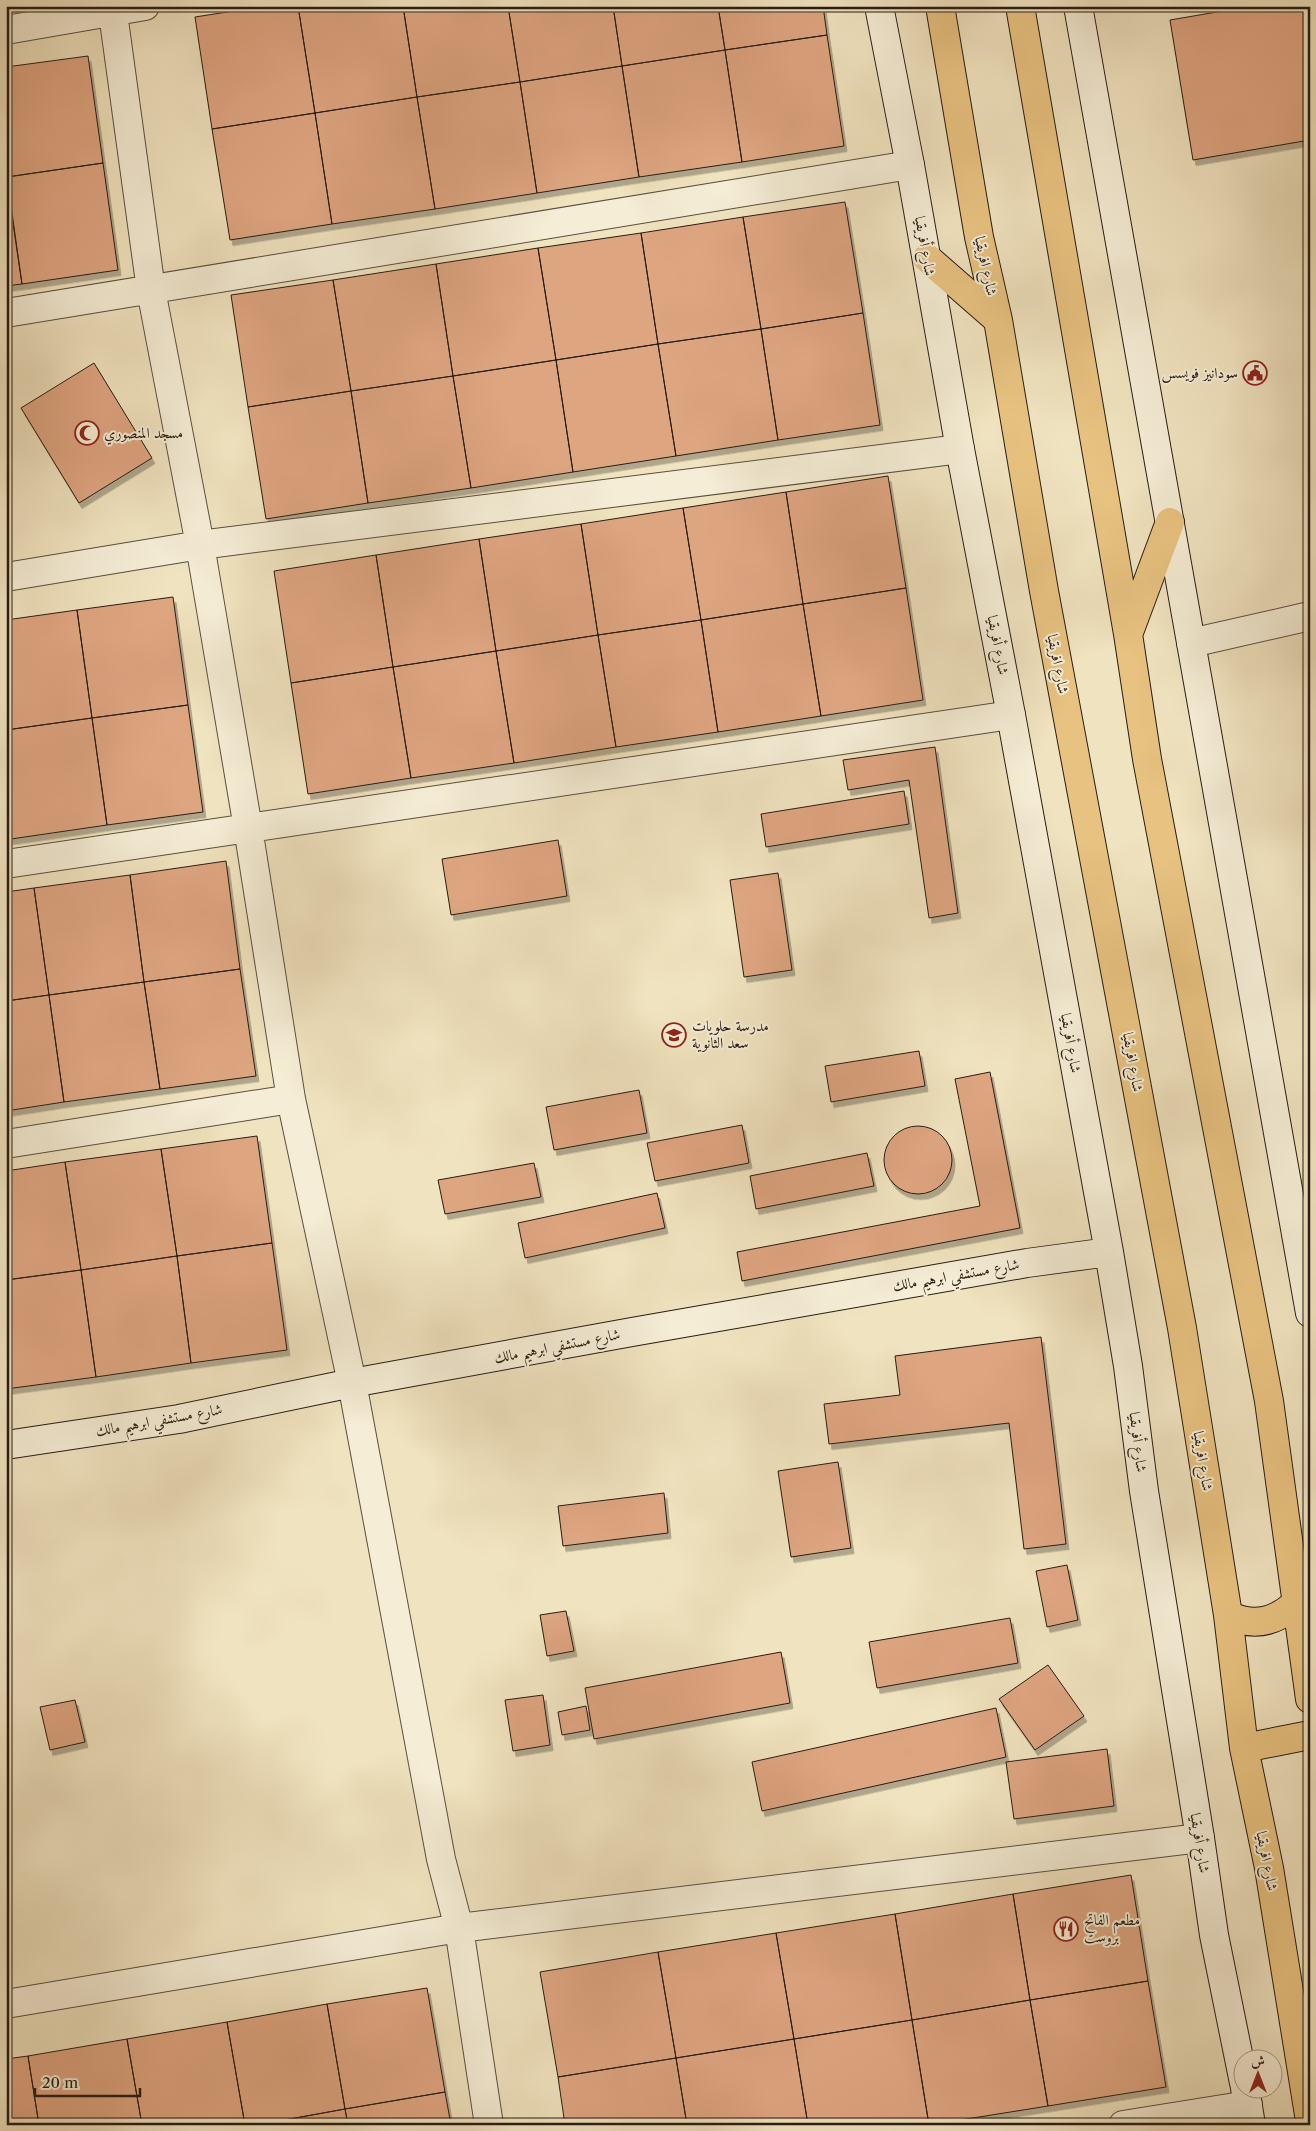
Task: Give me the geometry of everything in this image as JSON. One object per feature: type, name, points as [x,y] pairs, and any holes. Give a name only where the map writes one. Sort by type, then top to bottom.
[{"type":"highway","name":"شارع افريقيا","points":[[940,6],[979,237],[998,320],[1044,591],[1182,1328],[1228,1615],[1244,1748],[1269,1868],[1310,2121]]},
{"type":"highway","points":[[1020,6],[1128,634],[1147,759],[1269,1401],[1295,1604],[1310,1699]]},
{"type":"highway","points":[[927,258],[998,320]]},
{"type":"highway","points":[[1128,634],[1170,522]]},
{"type":"highway","points":[[1228,1615],[1239,1620],[1264,1622],[1276,1619],[1295,1604]]},
{"type":"highway","points":[[1244,1748],[1310,1735]]},
{"type":"street","points":[[6,30],[112,9],[145,6]]},
{"type":"street","name":"شارع أفريقيا","points":[[879,6],[910,165],[960,448],[1012,715],[1109,1252],[1176,1698],[1200,1838],[1214,1935],[1247,2100]]},
{"type":"street","points":[[1078,6],[1310,1313]]},
{"type":"street","points":[[112,9],[151,290],[200,545],[291,1099],[352,1382],[441,1859],[459,1928],[489,2125]]},
{"type":"street","points":[[6,314],[910,165]]},
{"type":"street","points":[[6,577],[200,545],[960,448]]},
{"type":"street","points":[[1191,643],[1310,616]]},
{"type":"street","points":[[6,864],[1012,715]]},
{"type":"street","points":[[6,1144],[291,1099]]},
{"type":"street","name":"شارع مستشفي ابرهيم مالك","points":[[6,1445],[179,1419],[352,1382],[1027,1263],[1109,1252]]},
{"type":"street","points":[[6,2004],[459,1928],[1200,1838]]},
{"type":"street","points":[[1123,2125],[1247,2100]]},
{"type":"building","points":[[266,6],[298,6],[315,113],[212,129],[195,17]]},
{"type":"building","points":[[298,6],[403,6],[417,97],[315,113]]},
{"type":"building","points":[[403,6],[508,6],[520,82],[417,97]]},
{"type":"building","points":[[508,6],[613,6],[622,66],[520,82]]},
{"type":"building","points":[[613,6],[718,6],[725,50],[622,66]]},
{"type":"building","points":[[718,6],[823,6],[827,35],[725,50]]},
{"type":"building","points":[[1252,6],[1310,6],[1310,140],[1193,160],[1170,20]]},
{"type":"building","points":[[827,35],[844,146],[742,162],[725,50]]},
{"type":"building","points":[[725,50],[742,162],[639,177],[622,66]]},
{"type":"building","points":[[88,56],[103,163],[7,177],[6,67]]},
{"type":"building","points":[[622,66],[639,177],[537,193],[520,82]]},
{"type":"building","points":[[520,82],[537,193],[435,209],[417,97]]},
{"type":"building","points":[[417,97],[435,209],[332,224],[315,113]]},
{"type":"building","points":[[315,113],[332,224],[230,240],[212,129]]},
{"type":"building","points":[[103,163],[118,270],[22,284],[7,177]]},
{"type":"building","points":[[6,177],[22,284],[6,286]]},
{"type":"building","points":[[845,202],[863,313],[761,329],[743,217]]},
{"type":"building","points":[[743,217],[761,329],[658,344],[641,233]]},
{"type":"building","points":[[641,233],[658,344],[556,360],[538,248]]},
{"type":"building","points":[[538,248],[556,360],[453,376],[436,264]]},
{"type":"building","points":[[436,264],[453,376],[351,391],[333,280]]},
{"type":"building","points":[[333,280],[351,391],[248,407],[231,295]]},
{"type":"building","points":[[863,313],[880,425],[778,440],[761,329]]},
{"type":"building","points":[[761,329],[778,440],[676,456],[658,344]]},
{"type":"building","points":[[658,344],[676,456],[573,472],[556,360]]},
{"type":"building","points":[[556,360],[573,472],[471,488],[453,376]]},
{"type":"building","name":"مسجد المنصوري","points":[[94,363],[152,458],[79,503],[21,408]]},
{"type":"building","points":[[453,376],[471,488],[368,503],[351,391]]},
{"type":"building","points":[[351,391],[368,503],[266,519],[248,407]]},
{"type":"building","points":[[888,476],[906,588],[803,604],[786,492]]},
{"type":"building","points":[[786,492],[803,604],[701,620],[683,508]]},
{"type":"building","points":[[683,508],[701,620],[598,635],[581,524]]},
{"type":"building","points":[[581,524],[598,635],[496,651],[479,539]]},
{"type":"building","points":[[479,539],[496,651],[393,667],[376,555]]},
{"type":"building","points":[[376,555],[393,667],[291,683],[274,571]]},
{"type":"building","points":[[906,588],[923,700],[821,716],[803,604]]},
{"type":"building","points":[[173,597],[188,705],[92,718],[77,610]]},
{"type":"building","points":[[803,604],[821,716],[718,732],[701,620]]},
{"type":"building","points":[[77,610],[92,718],[6,730],[6,620]]},
{"type":"building","points":[[701,620],[718,732],[616,747],[598,635]]},
{"type":"building","points":[[598,635],[616,747],[514,763],[496,651]]},
{"type":"building","points":[[496,651],[514,763],[411,778],[393,667]]},
{"type":"building","points":[[393,667],[411,778],[308,794],[291,683]]},
{"type":"building","points":[[188,705],[203,812],[107,825],[92,718]]},
{"type":"building","points":[[92,718],[107,825],[11,839],[6,804],[6,730]]},
{"type":"building","points":[[935,747],[958,913],[929,918],[909,780],[848,790],[843,760]]},
{"type":"building","points":[[904,791],[909,824],[766,847],[761,814]]},
{"type":"building","points":[[6,804],[11,839],[6,839]]},
{"type":"building","points":[[558,840],[567,896],[451,915],[442,859]]},
{"type":"building","points":[[226,861],[240,969],[144,982],[130,875]]},
{"type":"building","points":[[778,873],[792,970],[744,977],[730,880]]},
{"type":"building","points":[[130,875],[144,982],[49,995],[34,888]]},
{"type":"building","points":[[34,888],[49,995],[6,1001],[6,892]]},
{"type":"building","points":[[240,969],[256,1076],[160,1089],[144,982]]},
{"type":"building","points":[[144,982],[160,1089],[64,1102],[49,995]]},
{"type":"building","points":[[49,995],[64,1102],[6,1111],[6,1001]]},
{"type":"building","points":[[919,1051],[925,1086],[831,1102],[825,1066]]},
{"type":"building","points":[[990,1072],[1020,1228],[742,1281],[737,1252],[980,1206],[955,1079]]},
{"type":"building","points":[[639,1090],[647,1133],[554,1150],[546,1107]]},
{"type":"building","points":[[742,1125],[749,1163],[655,1181],[647,1143]]},
{"type":"building","points":[[918,1126],[931,1129],[942,1136],[949,1147],[952,1160],[949,1173],[942,1184],[931,1191],[918,1194],[905,1191],[894,1184],[887,1173],[884,1160],[887,1147],[894,1136],[905,1129]]},
{"type":"building","points":[[257,1136],[272,1243],[177,1256],[161,1149]]},
{"type":"building","points":[[161,1149],[177,1256],[81,1270],[65,1162]]},
{"type":"building","points":[[867,1153],[874,1186],[756,1209],[750,1176]]},
{"type":"building","points":[[65,1162],[81,1270],[6,1280],[6,1171]]},
{"type":"building","points":[[534,1163],[541,1197],[445,1214],[438,1180]]},
{"type":"building","points":[[657,1193],[665,1228],[525,1258],[518,1223]]},
{"type":"building","points":[[272,1243],[287,1350],[191,1363],[177,1256]]},
{"type":"building","points":[[177,1256],[191,1363],[96,1377],[81,1270]]},
{"type":"building","points":[[81,1270],[96,1377],[6,1389],[6,1280]]},
{"type":"building","points":[[1041,1337],[1066,1544],[1024,1549],[1009,1423],[829,1444],[824,1404],[900,1395],[895,1356]]},
{"type":"building","points":[[838,1462],[851,1548],[791,1557],[778,1471]]},
{"type":"building","points":[[664,1493],[668,1533],[563,1546],[558,1506]]},
{"type":"building","points":[[1067,1565],[1078,1620],[1047,1627],[1036,1571]]},
{"type":"building","points":[[566,1611],[574,1651],[547,1656],[540,1615]]},
{"type":"building","points":[[1010,1618],[1018,1663],[877,1688],[869,1642]]},
{"type":"building","points":[[781,1652],[790,1703],[594,1739],[585,1688]]},
{"type":"building","points":[[1048,1665],[1084,1716],[1035,1750],[999,1699]]},
{"type":"building","points":[[543,1695],[550,1745],[513,1751],[505,1700]]},
{"type":"building","points":[[75,1700],[85,1742],[50,1750],[40,1707]]},
{"type":"building","points":[[586,1706],[590,1730],[562,1735],[558,1712]]},
{"type":"building","points":[[996,1708],[1006,1757],[762,1811],[752,1762]]},
{"type":"building","points":[[1107,1749],[1114,1806],[1014,1819],[1006,1762]]},
{"type":"building","points":[[1131,1875],[1148,1981],[1030,2000],[1013,1894]]},
{"type":"building","points":[[1013,1894],[1030,2000],[912,2020],[895,1914]]},
{"type":"building","points":[[895,1914],[912,2020],[794,2039],[776,1933]]},
{"type":"building","points":[[776,1933],[794,2039],[676,2058],[658,1952]]},
{"type":"building","points":[[658,1952],[676,2058],[558,2077],[540,1972]]},
{"type":"building","points":[[1148,1981],[1166,2087],[1048,2106],[1030,2000]]},
{"type":"building","points":[[427,1988],[445,2092],[345,2109],[327,2004]]},
{"type":"building","points":[[1030,2000],[1048,2106],[929,2125],[912,2020]]},
{"type":"building","points":[[327,2004],[345,2109],[257,2125],[245,2125],[227,2022]]},
{"type":"building","points":[[912,2020],[929,2125],[808,2125],[794,2039]]},
{"type":"building","points":[[227,2022],[245,2125],[142,2125],[127,2039]]},
{"type":"building","points":[[127,2039],[142,2125],[39,2125],[28,2056]]},
{"type":"building","points":[[794,2039],[808,2125],[687,2125],[676,2058]]},
{"type":"building","points":[[28,2056],[39,2125],[6,2125],[6,2059]]},
{"type":"building","points":[[676,2058],[687,2125],[565,2125],[558,2077]]},
{"type":"building","points":[[445,2092],[451,2125],[348,2125],[345,2109]]},
{"type":"building","points":[[345,2109],[348,2125],[257,2125]]},
{"type":"place","name":"سودانيز فويسس","points":[[1255,373]]},
{"type":"place","name":"مسجد المنصوري","points":[[87,433]]},
{"type":"place","name":"مدرسة حلويات سعد الثانوية","points":[[674,1035]]},
{"type":"place","name":"مطعم الفاتح بروست","points":[[1066,1929]]}]
